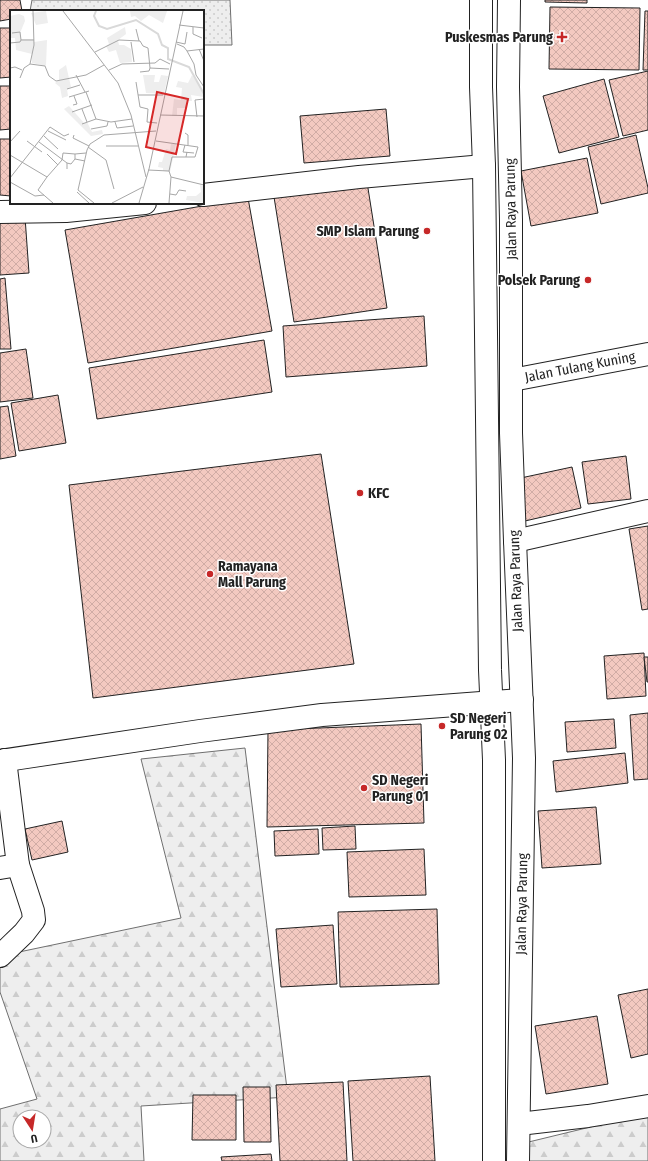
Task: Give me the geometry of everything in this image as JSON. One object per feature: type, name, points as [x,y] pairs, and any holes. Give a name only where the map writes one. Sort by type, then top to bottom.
[{"type":"main road","name":"Jalan Raya Parung","points":[[481,0],[481,87],[484,166],[491,702],[494,760],[494,1161]]},
{"type":"main road","name":"Jalan Raya Parung","points":[[509,0],[508,87],[511,220],[512,433],[524,758],[518,1161]]},
{"type":"main road","points":[[481,87],[508,87]]},
{"type":"main road","points":[[204,195],[359,177],[484,166]]},
{"type":"main road","points":[[0,212],[66,211],[135,204]]},
{"type":"main road","name":"Jalan Tulang Kuning","points":[[512,380],[648,354]]},
{"type":"main road","points":[[515,541],[648,511]]},
{"type":"main road","points":[[0,956],[24,933],[34,920],[33,911],[9,867],[3,760],[322,715],[522,700]]},
{"type":"main road","points":[[519,1124],[588,1116],[648,1106]]},
{"type":"green space","points":[[32,0],[230,0],[232,45],[204,45],[204,10],[30,10]]},
{"type":"green space","points":[[245,748],[288,1097],[141,1106],[144,1161],[0,1161],[0,1109],[37,1099],[0,992],[0,956],[181,918],[141,759]]},
{"type":"green space","points":[[648,1113],[648,1161],[508,1161],[508,1147]]},
{"type":"building","points":[[0,0],[20,0],[22,10],[10,10],[10,19],[0,21]]},
{"type":"building","points":[[545,0],[587,0],[587,3],[545,2]]},
{"type":"building","points":[[550,7],[640,8],[639,70],[549,69]]},
{"type":"building","points":[[645,11],[648,11],[648,70],[643,70]]},
{"type":"building","points":[[0,28],[10,28],[10,77],[0,78]]},
{"type":"building","points":[[648,71],[648,130],[623,136],[609,80]]},
{"type":"building","points":[[604,79],[619,137],[559,153],[543,96]]},
{"type":"building","points":[[0,86],[10,86],[10,129],[0,130]]},
{"type":"building","points":[[386,109],[390,156],[304,163],[300,116]]},
{"type":"building","points":[[636,135],[648,193],[601,204],[588,147]]},
{"type":"building","points":[[0,139],[10,139],[10,196],[0,195]]},
{"type":"building","points":[[587,158],[598,213],[531,226],[521,171]]},
{"type":"building","points":[[367,182],[387,308],[294,322],[274,197]]},
{"type":"building","points":[[248,198],[272,331],[88,363],[65,230]]},
{"type":"building","points":[[25,217],[29,273],[0,275],[0,219]]},
{"type":"building","points":[[5,278],[11,349],[0,349],[0,279]]},
{"type":"building","points":[[424,316],[427,366],[286,377],[283,326]]},
{"type":"building","points":[[264,340],[272,392],[97,419],[89,368]]},
{"type":"building","points":[[26,349],[33,398],[0,402],[0,353]]},
{"type":"building","points":[[58,395],[66,443],[19,451],[11,403]]},
{"type":"building","points":[[8,406],[16,456],[0,459],[0,407]]},
{"type":"building","name":"Ramayana Mall Parung","points":[[321,454],[354,664],[93,698],[69,485]]},
{"type":"building","points":[[626,456],[631,499],[588,504],[582,462]]},
{"type":"building","points":[[572,467],[581,508],[525,521],[516,479]]},
{"type":"building","points":[[648,526],[648,609],[642,610],[629,529]]},
{"type":"building","points":[[644,653],[646,696],[607,699],[604,656]]},
{"type":"building","points":[[644,657],[648,657],[648,682],[647,682]]},
{"type":"building","points":[[648,713],[648,779],[634,780],[630,715]]},
{"type":"building","points":[[614,719],[616,748],[567,752],[565,722]]},
{"type":"building","points":[[421,724],[424,823],[267,827],[268,730]]},
{"type":"building","points":[[625,753],[628,783],[556,792],[553,761]]},
{"type":"building","points":[[596,807],[601,864],[542,868],[538,811]]},
{"type":"building","points":[[62,821],[68,852],[32,860],[25,829]]},
{"type":"building","points":[[355,826],[356,849],[323,850],[322,828]]},
{"type":"building","points":[[318,829],[319,854],[275,856],[274,831]]},
{"type":"building","points":[[424,849],[426,895],[349,897],[347,852]]},
{"type":"building","points":[[437,909],[439,984],[340,987],[338,912]]},
{"type":"building","points":[[333,925],[337,984],[281,987],[276,929]]},
{"type":"building","points":[[648,989],[648,1054],[631,1058],[618,995]]},
{"type":"building","points":[[597,1016],[608,1084],[546,1094],[535,1026]]},
{"type":"building","points":[[430,1076],[435,1161],[353,1161],[348,1081]]},
{"type":"building","points":[[343,1082],[347,1161],[280,1161],[276,1085]]},
{"type":"building","points":[[243,1087],[270,1087],[271,1142],[244,1142]]},
{"type":"building","points":[[193,1095],[236,1095],[236,1140],[192,1140]]},
{"type":"building","points":[[271,1154],[272,1161],[222,1161],[221,1157]]},
{"type":"place","name":"Puskesmas Parung","points":[[562,37]]},
{"type":"place","name":"SMP Islam Parung","points":[[427,231]]},
{"type":"place","name":"Polsek Parung","points":[[588,280]]},
{"type":"place","name":"KFC","points":[[360,493]]},
{"type":"place","name":"Ramayana Mall Parung","points":[[210,574]]},
{"type":"place","name":"SD Negeri Parung 02","points":[[442,726]]},
{"type":"place","name":"SD Negeri Parung 01","points":[[364,788]]}]
